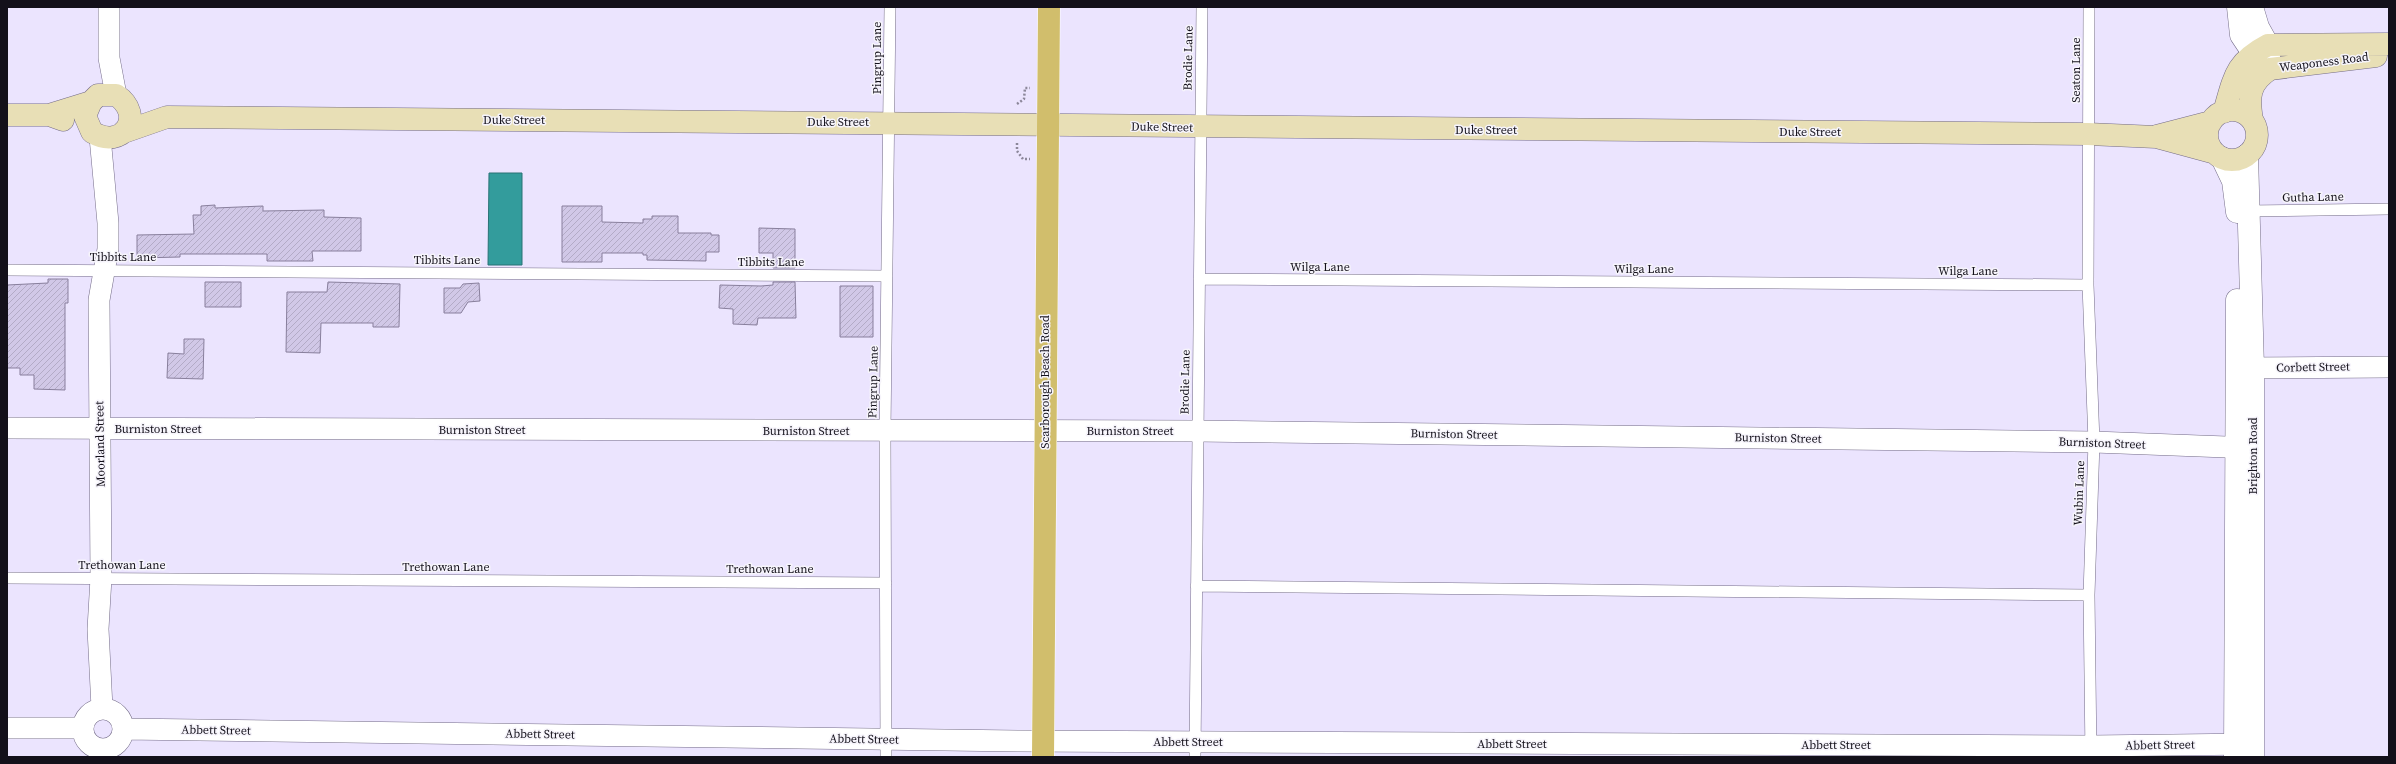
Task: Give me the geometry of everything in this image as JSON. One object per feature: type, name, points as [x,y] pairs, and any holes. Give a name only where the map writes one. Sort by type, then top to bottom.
[{"type":"main road","name":"Scarborough Beach Road","points":[[1043,749],[1049,7]]},
{"type":"main road","name":"Weaponess Road","points":[[2261,49],[2389,44]]},
{"type":"main road","points":[[2217,117],[2238,111],[2252,120],[2256,132],[2256,140],[2247,155],[2233,160],[2218,155],[2207,139],[2240,66],[2261,49]]},
{"type":"main road","name":"Weaponess Road","points":[[2252,120],[2249,104],[2253,86],[2258,77],[2270,69],[2288,65],[2389,55]]},
{"type":"main road","name":"Duke Street","points":[[107,98],[167,117]]},
{"type":"main road","points":[[7,115],[49,116],[108,134],[129,124],[130,116],[128,107],[107,98],[49,116]]},
{"type":"main road","points":[[107,98],[85,116],[108,134]]},
{"type":"main road","name":"Duke Street","points":[[108,134],[167,117],[890,122],[1047,126],[2088,134],[2156,137],[2218,155]]},
{"type":"main road","name":"Duke Street","points":[[2156,137],[2217,117]]},
{"type":"street","points":[[107,98],[109,7]]},
{"type":"street","points":[[2238,7],[2241,36],[2261,49]]},
{"type":"street","points":[[2252,7],[2258,27],[2261,49],[2270,69]]},
{"type":"street","name":"Moorland Street","points":[[102,708],[98,629],[101,578],[99,300],[108,249],[105,180],[108,134]]},
{"type":"street","name":"Brighton Road","points":[[2218,155],[2233,181],[2244,211]]},
{"type":"street","name":"Brighton Road","points":[[2244,751],[2244,211],[2247,155]]},
{"type":"street","name":"Corbett Street","points":[[2245,368],[2389,367]]},
{"type":"street","name":"Burniston Street","points":[[7,428],[1197,432],[2094,442],[2245,448]]},
{"type":"street","points":[[102,708],[111,710],[118,715],[123,729],[118,743],[103,753],[89,742],[83,728],[90,714],[102,708]]},
{"type":"street","points":[[7,728],[83,728]]},
{"type":"street","name":"Abbett Street","points":[[123,729],[886,748],[2091,752],[2244,751]]},
{"type":"lane","name":"Pingrup Lane","points":[[886,748],[885,431],[890,122],[890,7]]},
{"type":"lane","name":"Brodie Lane","points":[[1195,750],[1202,7]]},
{"type":"lane","name":"Seaton Lane","points":[[2088,134],[2089,7]]},
{"type":"lane","name":"Wubin Lane","points":[[2088,134],[2088,285],[2094,442],[2089,595],[2091,752]]},
{"type":"lane","name":"Gutha Lane","points":[[2244,211],[2389,209]]},
{"type":"lane","name":"Tibbits Lane","points":[[7,270],[887,276]]},
{"type":"lane","name":"Wilga Lane","points":[[1199,279],[2088,285]]},
{"type":"lane","name":"Trethowan Lane","points":[[7,578],[886,583]]},
{"type":"lane","points":[[1196,586],[2089,595]]},
{"type":"shaded area","points":[[489,173],[522,173],[522,265],[488,265]]},
{"type":"building","points":[[215,205],[215,208],[263,206],[263,211],[324,210],[324,217],[361,218],[361,251],[312,251],[313,261],[267,261],[267,254],[180,254],[180,257],[137,258],[137,235],[194,234],[193,215],[201,215],[201,206]]},
{"type":"building","points":[[562,206],[602,206],[602,222],[643,223],[643,219],[652,219],[652,216],[678,216],[678,233],[711,233],[711,235],[719,235],[719,252],[706,252],[706,261],[647,260],[647,255],[643,255],[643,253],[602,253],[602,262],[562,262]]},
{"type":"building","points":[[759,228],[795,229],[795,268],[773,268],[773,253],[759,253]]},
{"type":"building","points":[[48,279],[68,279],[68,303],[65,303],[65,390],[34,389],[34,375],[20,375],[20,368],[7,368],[7,285],[48,283]]},
{"type":"building","points":[[205,282],[241,282],[241,307],[205,307]]},
{"type":"building","points":[[328,282],[400,284],[399,327],[373,327],[373,323],[321,323],[320,353],[286,352],[287,292],[327,292]]},
{"type":"building","points":[[773,282],[795,282],[796,318],[758,318],[757,325],[733,324],[733,309],[719,308],[720,285],[761,286],[773,285]]},
{"type":"building","points":[[479,283],[480,301],[468,302],[461,313],[444,313],[444,288],[460,288],[463,284]]},
{"type":"building","points":[[840,286],[873,286],[873,337],[840,337]]},
{"type":"building","points":[[184,339],[204,339],[203,379],[167,378],[168,353],[184,354]]}]
